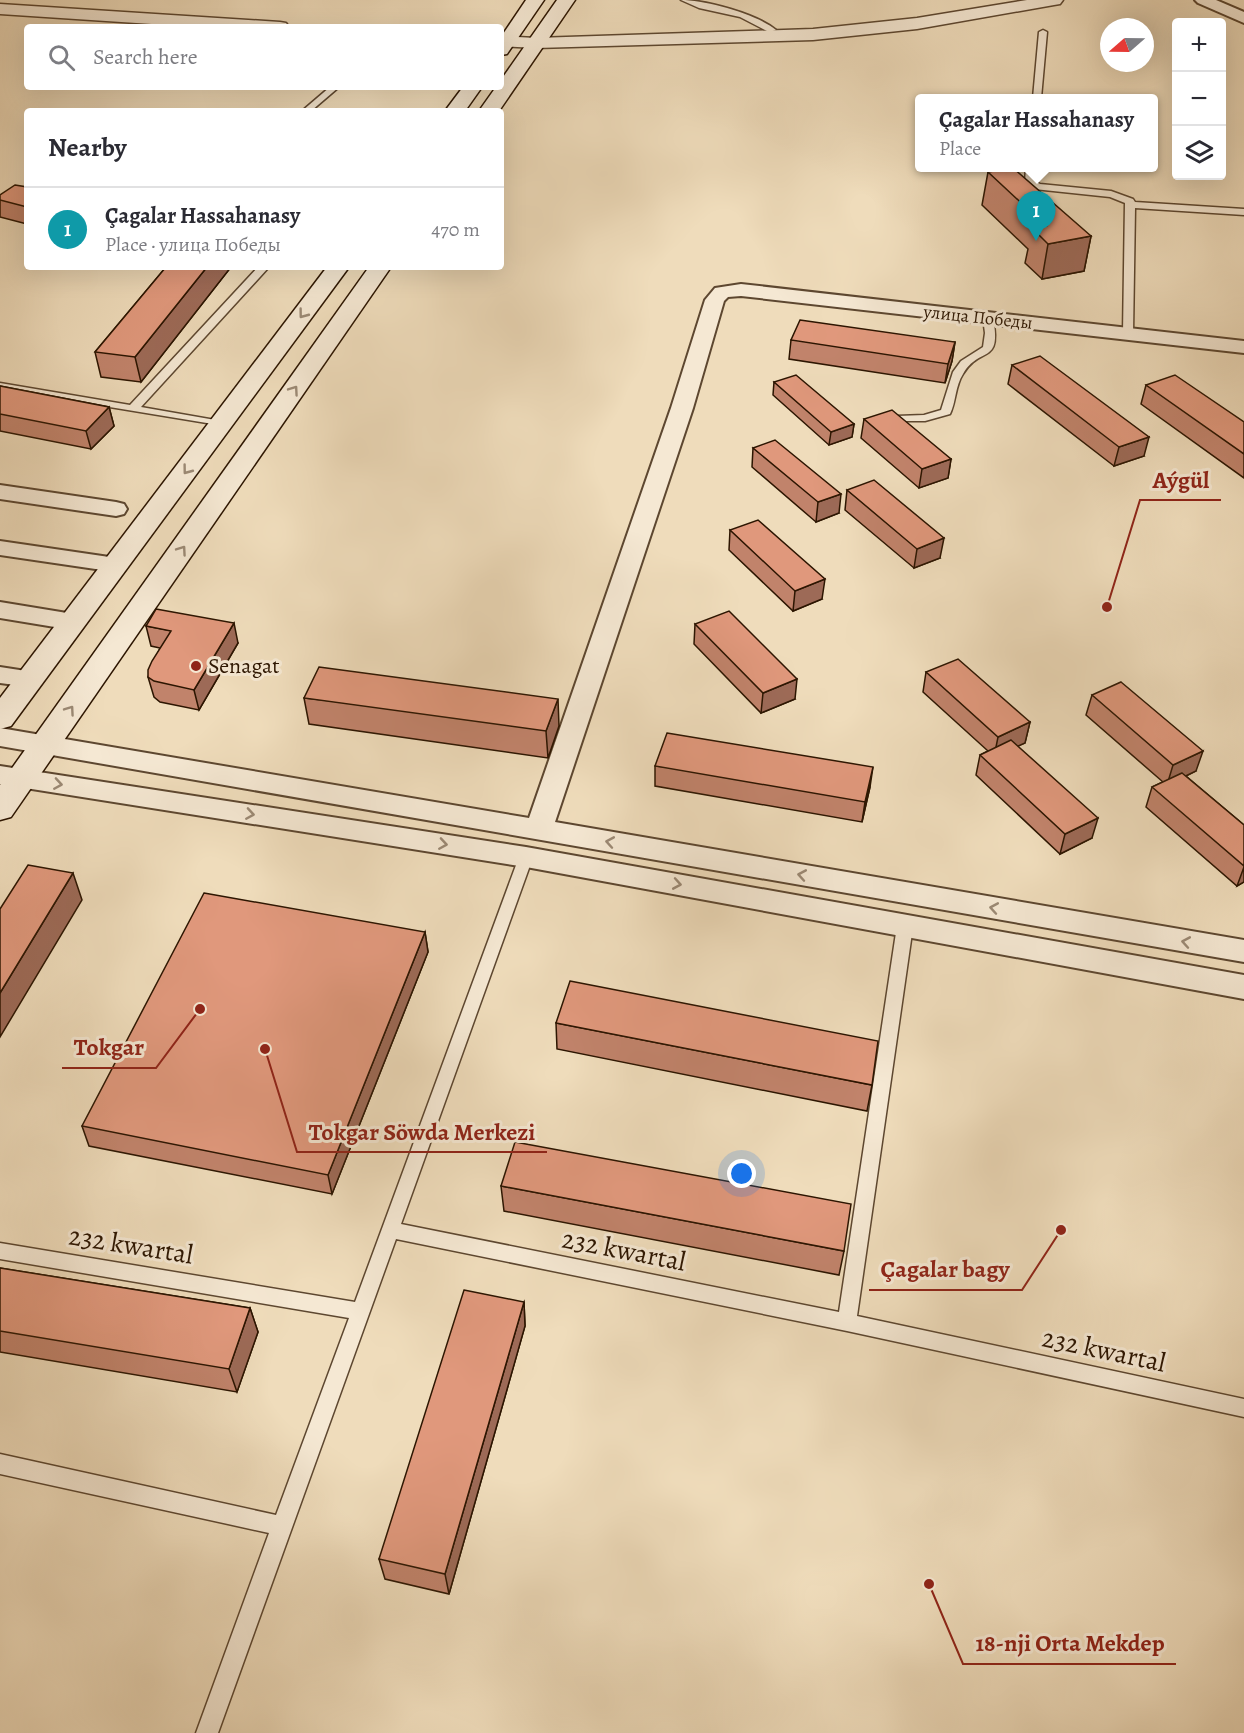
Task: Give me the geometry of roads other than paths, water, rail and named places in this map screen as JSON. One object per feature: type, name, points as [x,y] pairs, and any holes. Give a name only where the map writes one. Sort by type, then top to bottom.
[{"type":"main road","points":[[504,43],[535,0]]},
{"type":"main road","points":[[504,90],[566,0]]},
{"type":"main road","points":[[504,44],[540,39],[772,30],[874,19],[1006,0]]},
{"type":"main road","points":[[540,39],[777,37],[831,33],[1019,7],[1054,0]]},
{"type":"main road","points":[[0,9],[233,24]]},
{"type":"main road","points":[[457,108],[471,90]]},
{"type":"main road","points":[[491,108],[504,90]]},
{"type":"main road","points":[[0,719],[336,270]]},
{"type":"main road","points":[[0,809],[11,777],[45,745],[378,270]]},
{"type":"street","points":[[1203,0],[1244,18]]},
{"type":"street","name":"улица Победы","points":[[539,830],[682,408],[715,300],[722,292],[741,290],[1244,347]]},
{"type":"street","points":[[0,492],[116,509]]},
{"type":"street","points":[[0,548],[116,565]]},
{"type":"street","points":[[0,610],[73,622]]},
{"type":"street","points":[[0,675],[30,679]]},
{"type":"street","points":[[0,737],[1244,951]]},
{"type":"street","points":[[11,777],[526,857],[1244,987]]},
{"type":"lane","points":[[685,0],[743,15],[772,30]]},
{"type":"lane","points":[[1037,94],[1043,32]]},
{"type":"lane","points":[[310,108],[331,90]]},
{"type":"lane","points":[[1031,172],[1030,182],[1037,187],[1112,194],[1127,199],[1132,205],[1128,333]]},
{"type":"lane","points":[[1132,205],[1244,212]]},
{"type":"lane","points":[[133,409],[261,270]]},
{"type":"lane","points":[[897,419],[925,418],[946,412],[958,371],[990,348],[993,339],[988,318]]},
{"type":"lane","points":[[0,386],[221,424]]},
{"type":"lane","points":[[207,1733],[526,857]]},
{"type":"lane","points":[[847,1322],[905,926]]},
{"type":"lane","name":"232 kwartal","points":[[390,1230],[847,1322],[1244,1408]]},
{"type":"lane","name":"232 kwartal","points":[[0,1251],[360,1311]]},
{"type":"lane","points":[[0,1464],[282,1526]]},
{"type":"place","name":"Çagalar Hassahanasy","points":[[1036,241]]},
{"type":"place","name":"Aýgül","points":[[1107,607]]},
{"type":"place","name":"Senagat","points":[[196,666]]},
{"type":"place","name":"Tokgar","points":[[200,1009]]},
{"type":"place","name":"Tokgar Söwda Merkezi","points":[[265,1049]]},
{"type":"place","name":"Çagalar bagy","points":[[1061,1230]]},
{"type":"place","name":"18-nji Orta Mekdep","points":[[929,1584]]}]
